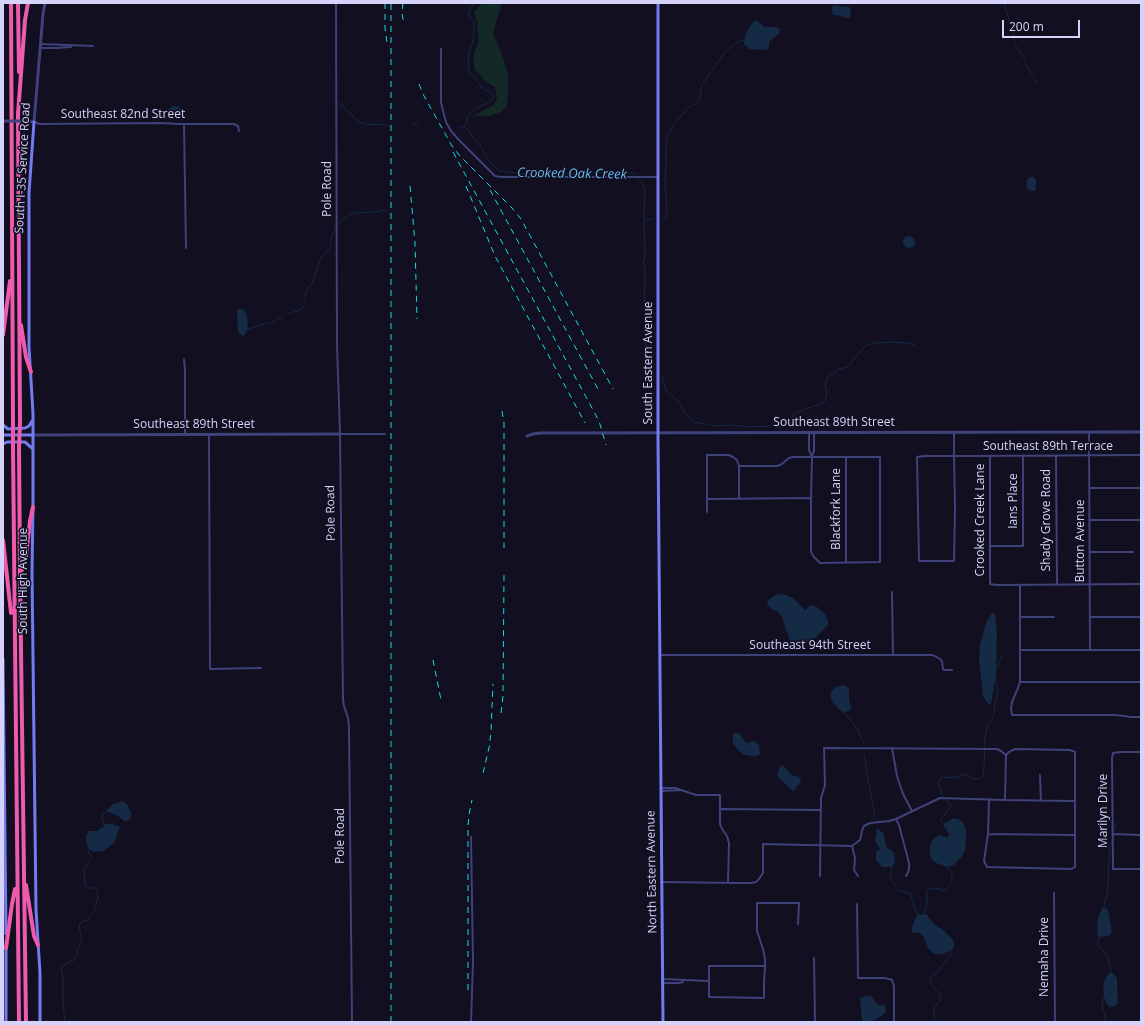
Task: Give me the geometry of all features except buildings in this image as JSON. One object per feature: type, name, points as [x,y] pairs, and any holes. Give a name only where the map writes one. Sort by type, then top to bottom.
[{"type":"highway","points":[[11,3],[14,634],[19,1022]]},
{"type":"highway","points":[[18,3],[20,95]]},
{"type":"highway","points":[[26,1022],[20,576],[18,121],[25,20],[28,3]]},
{"type":"highway","points":[[3,335],[12,262]]},
{"type":"highway","points":[[19,315],[26,357],[31,372]]},
{"type":"highway","points":[[20,576],[26,556],[33,507]]},
{"type":"highway","points":[[3,540],[14,634]]},
{"type":"highway","points":[[24,875],[34,936],[38,944]]},
{"type":"highway","points":[[6,948],[12,904],[17,883]]},
{"type":"main road","name":"South Eastern Avenue","points":[[658,3],[660,722]]},
{"type":"main road","name":"South I-35 Service Road","points":[[33,420],[29,346],[28,212],[34,122]]},
{"type":"main road","points":[[3,425],[8,429],[25,428],[29,426],[33,420]]},
{"type":"main road","name":"South High Avenue","points":[[33,420],[32,572],[36,910],[40,978],[40,1022]]},
{"type":"main road","name":"Southeast 89th Street","points":[[3,435],[33,435]]},
{"type":"main road","points":[[3,444],[7,442],[25,442],[33,449]]},
{"type":"main road","points":[[3,659],[6,1022]]},
{"type":"main road","name":"North Eastern Avenue","points":[[660,722],[663,1022]]},
{"type":"street","name":"South I-35 Service Road","points":[[34,122],[45,3]]},
{"type":"street","name":"Pole Road","points":[[336,3],[337,330],[340,434],[342,700],[349,726],[352,1022]]},
{"type":"street","points":[[40,46],[57,44],[93,46]]},
{"type":"street","points":[[441,49],[441,102],[446,122],[451,131],[459,140],[495,176],[658,177]]},
{"type":"street","name":"Southeast 82nd Street","points":[[4,122],[25,121],[40,124],[161,122],[184,124],[234,124],[238,126],[239,131]]},
{"type":"street","points":[[184,124],[186,248]]},
{"type":"street","points":[[184,359],[185,434]]},
{"type":"street","points":[[809,432],[809,450],[812,457]]},
{"type":"street","points":[[739,466],[777,466],[791,457],[812,457],[846,456],[880,457],[880,562],[820,563],[815,560],[811,552],[812,457],[814,450],[814,432]]},
{"type":"street","name":"Southeast 89th Terrace","points":[[954,432],[954,456],[954,561],[918,561],[917,457],[954,456],[1023,456],[1056,455],[1141,455]]},
{"type":"street","name":"Button Avenue","points":[[1089,432],[1090,650]]},
{"type":"street","name":"Southeast 89th Street","points":[[527,436],[540,433],[1141,432]]},
{"type":"street","points":[[209,434],[210,669],[261,668]]},
{"type":"street","name":"Southeast 89th Street","points":[[33,435],[385,434]]},
{"type":"street","points":[[707,512],[706,455],[731,456],[737,460],[739,466],[739,499]]},
{"type":"street","name":"Shady Grove Road","points":[[1056,455],[1057,584]]},
{"type":"street","name":"Blackfork Lane","points":[[846,456],[846,562]]},
{"type":"street","name":"Crooked Creek Lane","points":[[990,456],[990,584],[1020,585]]},
{"type":"street","name":"Ians Place","points":[[990,546],[1023,546],[1023,456]]},
{"type":"street","points":[[1090,488],[1141,488]]},
{"type":"street","points":[[707,499],[811,498]]},
{"type":"street","points":[[1090,520],[1141,520]]},
{"type":"street","points":[[1090,552],[1133,552]]},
{"type":"street","points":[[1141,584],[1020,585],[1020,682],[1012,702],[1012,714],[1019,715],[1116,715],[1141,717]]},
{"type":"street","points":[[892,592],[893,655]]},
{"type":"street","points":[[1020,617],[1054,617]]},
{"type":"street","points":[[1090,617],[1141,617]]},
{"type":"street","points":[[1020,650],[1141,650]]},
{"type":"street","name":"Southeast 94th Street","points":[[659,655],[933,656],[940,659],[943,669],[952,670]]},
{"type":"street","points":[[1020,682],[1141,682]]},
{"type":"street","points":[[820,876],[821,798],[825,785],[824,748],[997,749],[1006,755]]},
{"type":"street","points":[[892,748],[897,776],[903,794],[912,811]]},
{"type":"street","points":[[989,800],[988,834],[984,861],[987,867],[1075,867],[1076,755],[1074,751],[1015,749],[1006,755]]},
{"type":"street","name":"Marilyn Drive","points":[[1141,752],[1113,753],[1113,869],[1141,869]]},
{"type":"street","points":[[1005,800],[1006,755]]},
{"type":"street","points":[[1040,775],[1040,801]]},
{"type":"street","points":[[660,790],[675,788],[696,795],[720,795],[720,824],[729,843],[728,883]]},
{"type":"street","points":[[661,882],[756,882],[760,879],[763,873],[763,844],[852,846],[860,840],[864,826],[896,819],[940,798],[1075,801]]},
{"type":"street","points":[[721,809],[821,810]]},
{"type":"street","points":[[896,819],[909,863],[909,870],[906,876]]},
{"type":"street","points":[[988,834],[1075,835]]},
{"type":"street","points":[[1113,834],[1141,835]]},
{"type":"street","points":[[471,837],[473,962],[471,1022]]},
{"type":"street","points":[[852,846],[855,858],[854,870],[858,876]]},
{"type":"street","name":"Nemaha Drive","points":[[1054,892],[1055,1022]]},
{"type":"street","points":[[765,966],[709,966],[708,997],[764,998],[765,966],[764,949],[757,931],[757,903],[799,903],[798,924]]},
{"type":"street","points":[[857,904],[858,978],[886,978],[892,980],[894,986],[894,1022]]},
{"type":"street","points":[[814,958],[814,1022]]},
{"type":"street","points":[[662,981],[708,981]]},
{"type":"green space","points":[[483,3],[502,3],[493,33],[504,60],[508,75],[507,106],[501,112],[489,116],[473,116],[494,105],[497,97],[495,87],[485,81],[474,69],[474,53],[479,40],[477,21],[474,12]]},
{"type":"water","points":[[834,5],[849,7],[851,17],[846,18],[833,15],[832,7]]},
{"type":"water","points":[[755,20],[765,27],[776,27],[780,29],[779,33],[769,42],[769,48],[767,50],[750,49],[744,45],[744,40],[748,29]]},
{"type":"water","points":[[175,106],[179,107],[182,111],[168,116],[166,111]]},
{"type":"water","points":[[1030,177],[1033,177],[1036,180],[1036,189],[1034,191],[1027,188],[1027,180]]},
{"type":"water","points":[[911,236],[914,237],[914,247],[907,248],[904,247],[903,240],[904,237]]},
{"type":"water","points":[[239,309],[244,309],[247,316],[248,329],[244,336],[238,332],[237,311]]},
{"type":"water","points":[[778,594],[787,595],[794,599],[805,610],[811,605],[817,607],[825,614],[828,625],[810,641],[795,646],[789,638],[782,617],[767,604],[772,597]]},
{"type":"water","points":[[993,612],[995,615],[997,630],[996,675],[991,704],[988,704],[983,696],[979,660],[980,645],[986,623]]},
{"type":"water","points":[[844,685],[849,688],[851,708],[849,711],[845,712],[841,711],[833,703],[830,696],[831,692],[836,687]]},
{"type":"water","points":[[735,733],[739,733],[746,743],[754,741],[757,743],[759,745],[760,754],[757,756],[752,756],[742,754],[733,744],[733,735]]},
{"type":"water","points":[[782,765],[792,775],[801,778],[794,791],[777,776]]},
{"type":"water","points":[[122,801],[128,805],[131,812],[131,817],[128,821],[124,821],[118,816],[106,811],[112,805]]},
{"type":"water","points":[[954,818],[960,820],[964,824],[966,831],[965,850],[954,865],[947,867],[932,860],[930,845],[932,840],[939,835],[946,837],[949,836],[943,825]]},
{"type":"water","points":[[106,824],[120,827],[114,843],[104,851],[93,852],[87,846],[86,836],[89,831],[97,831]]},
{"type":"water","points":[[877,828],[884,834],[887,848],[894,853],[895,862],[892,867],[882,867],[876,860],[876,852],[880,849],[875,841]]},
{"type":"water","points":[[1104,907],[1108,910],[1112,933],[1109,936],[1100,937],[1097,934],[1098,917]]},
{"type":"water","points":[[918,913],[921,915],[927,915],[934,924],[951,938],[954,942],[954,947],[951,950],[943,954],[934,954],[928,948],[923,936],[918,932],[914,934],[912,932],[912,927]]},
{"type":"water","points":[[1111,972],[1117,979],[1118,1003],[1115,1006],[1110,1007],[1106,1003],[1104,997],[1103,984]]},
{"type":"water","points":[[871,996],[878,1005],[883,1005],[886,1009],[885,1013],[877,1019],[864,1022],[862,1020],[860,999],[861,997]]},
{"type":"waterway","name":"Crooked Oak Creek","points":[[465,126],[469,114],[475,109],[490,102],[493,97],[493,94],[480,86],[468,68],[469,52],[474,33],[474,22],[468,14],[471,7],[475,3]]},
{"type":"waterway","points":[[1004,3],[1013,27],[1015,44],[1025,59],[1026,65],[1037,84]]},
{"type":"waterway","points":[[662,219],[667,217],[665,185],[667,137],[674,124],[688,108],[699,100],[702,85],[725,52],[739,41],[744,40]]},
{"type":"waterway","points":[[337,101],[357,121],[365,124],[387,125]]},
{"type":"waterway","points":[[412,124],[418,126]]},
{"type":"waterway","points":[[458,127],[464,127]]},
{"type":"waterway","name":"Crooked Oak Creek","points":[[465,127],[481,147],[489,161],[499,171],[524,174],[533,174],[534,172],[565,174],[600,172],[633,173],[637,175]]},
{"type":"waterway","name":"Crooked Oak Creek","points":[[638,180],[645,187],[645,255],[643,262],[645,269],[644,331],[648,368],[649,372],[653,376]]},
{"type":"waterway","points":[[339,223],[348,215],[354,213],[386,210]]},
{"type":"waterway","points":[[646,220],[654,219]]},
{"type":"waterway","points":[[305,299],[306,292],[312,283],[321,258],[330,248],[336,226]]},
{"type":"waterway","points":[[288,314],[302,309],[305,303]]},
{"type":"waterway","points":[[271,323],[284,316]]},
{"type":"waterway","points":[[248,329],[268,323]]},
{"type":"waterway","name":"Crooked Oak Creek","points":[[662,376],[666,390],[680,403],[684,412],[694,422],[717,426],[772,426],[781,428],[789,422],[795,413],[821,404],[825,401],[827,394],[825,385],[827,378],[839,369],[850,365],[865,346],[873,343],[891,342],[909,343],[916,346]]},
{"type":"waterway","points":[[996,670],[1002,656]]},
{"type":"waterway","points":[[943,797],[938,783],[941,778],[958,777],[965,774],[973,779],[980,779],[983,775],[985,737],[987,727],[994,715],[998,690],[995,678]]},
{"type":"waterway","points":[[843,711],[858,730],[864,743]]},
{"type":"waterway","points":[[864,754],[875,819]]},
{"type":"waterway","points":[[943,823],[941,819],[950,808],[950,803],[945,800]]},
{"type":"waterway","points":[[104,825],[102,817],[103,814],[107,812]]},
{"type":"waterway","points":[[1113,832],[1119,820]]},
{"type":"waterway","points":[[1104,906],[1108,891],[1109,851],[1112,841]]},
{"type":"waterway","points":[[65,1022],[63,1004],[63,976],[61,969],[65,964],[74,960],[82,938],[79,927],[80,923],[86,921],[95,910],[98,895],[97,890],[94,888],[88,888],[85,884],[84,869],[92,857],[89,854],[89,848]]},
{"type":"waterway","points":[[891,866],[892,869],[890,877],[900,891],[911,895],[917,913]]},
{"type":"waterway","points":[[924,915],[927,903],[927,891],[934,888],[946,890],[952,882],[952,875],[947,867]]},
{"type":"waterway","points":[[1099,937],[1098,945],[1108,957],[1111,971]]},
{"type":"waterway","points":[[938,1022],[934,1018],[934,1008],[940,1001],[940,995],[930,980],[951,955],[950,949]]},
{"type":"waterway","points":[[1105,996],[1103,998],[1102,1008],[1105,1013],[1105,1022]]},
{"type":"railway","points":[[385,3],[385,28],[387,43]]},
{"type":"railway","points":[[391,3],[391,1022]]},
{"type":"railway","points":[[403,3],[402,13],[404,25]]},
{"type":"railway","points":[[419,84],[424,96],[452,146],[521,219],[613,389]]},
{"type":"railway","points":[[453,152],[599,421],[606,445]]},
{"type":"railway","points":[[410,186],[415,243],[417,319]]},
{"type":"railway","points":[[466,186],[495,256],[585,423]]},
{"type":"railway","points":[[490,190],[598,389]]},
{"type":"railway","points":[[502,411],[504,423],[504,548]]},
{"type":"railway","points":[[501,713],[503,696],[504,575]]},
{"type":"railway","points":[[433,660],[441,700]]},
{"type":"railway","points":[[483,773],[491,732],[493,684]]},
{"type":"railway","points":[[468,990],[468,826],[472,800]]}]
